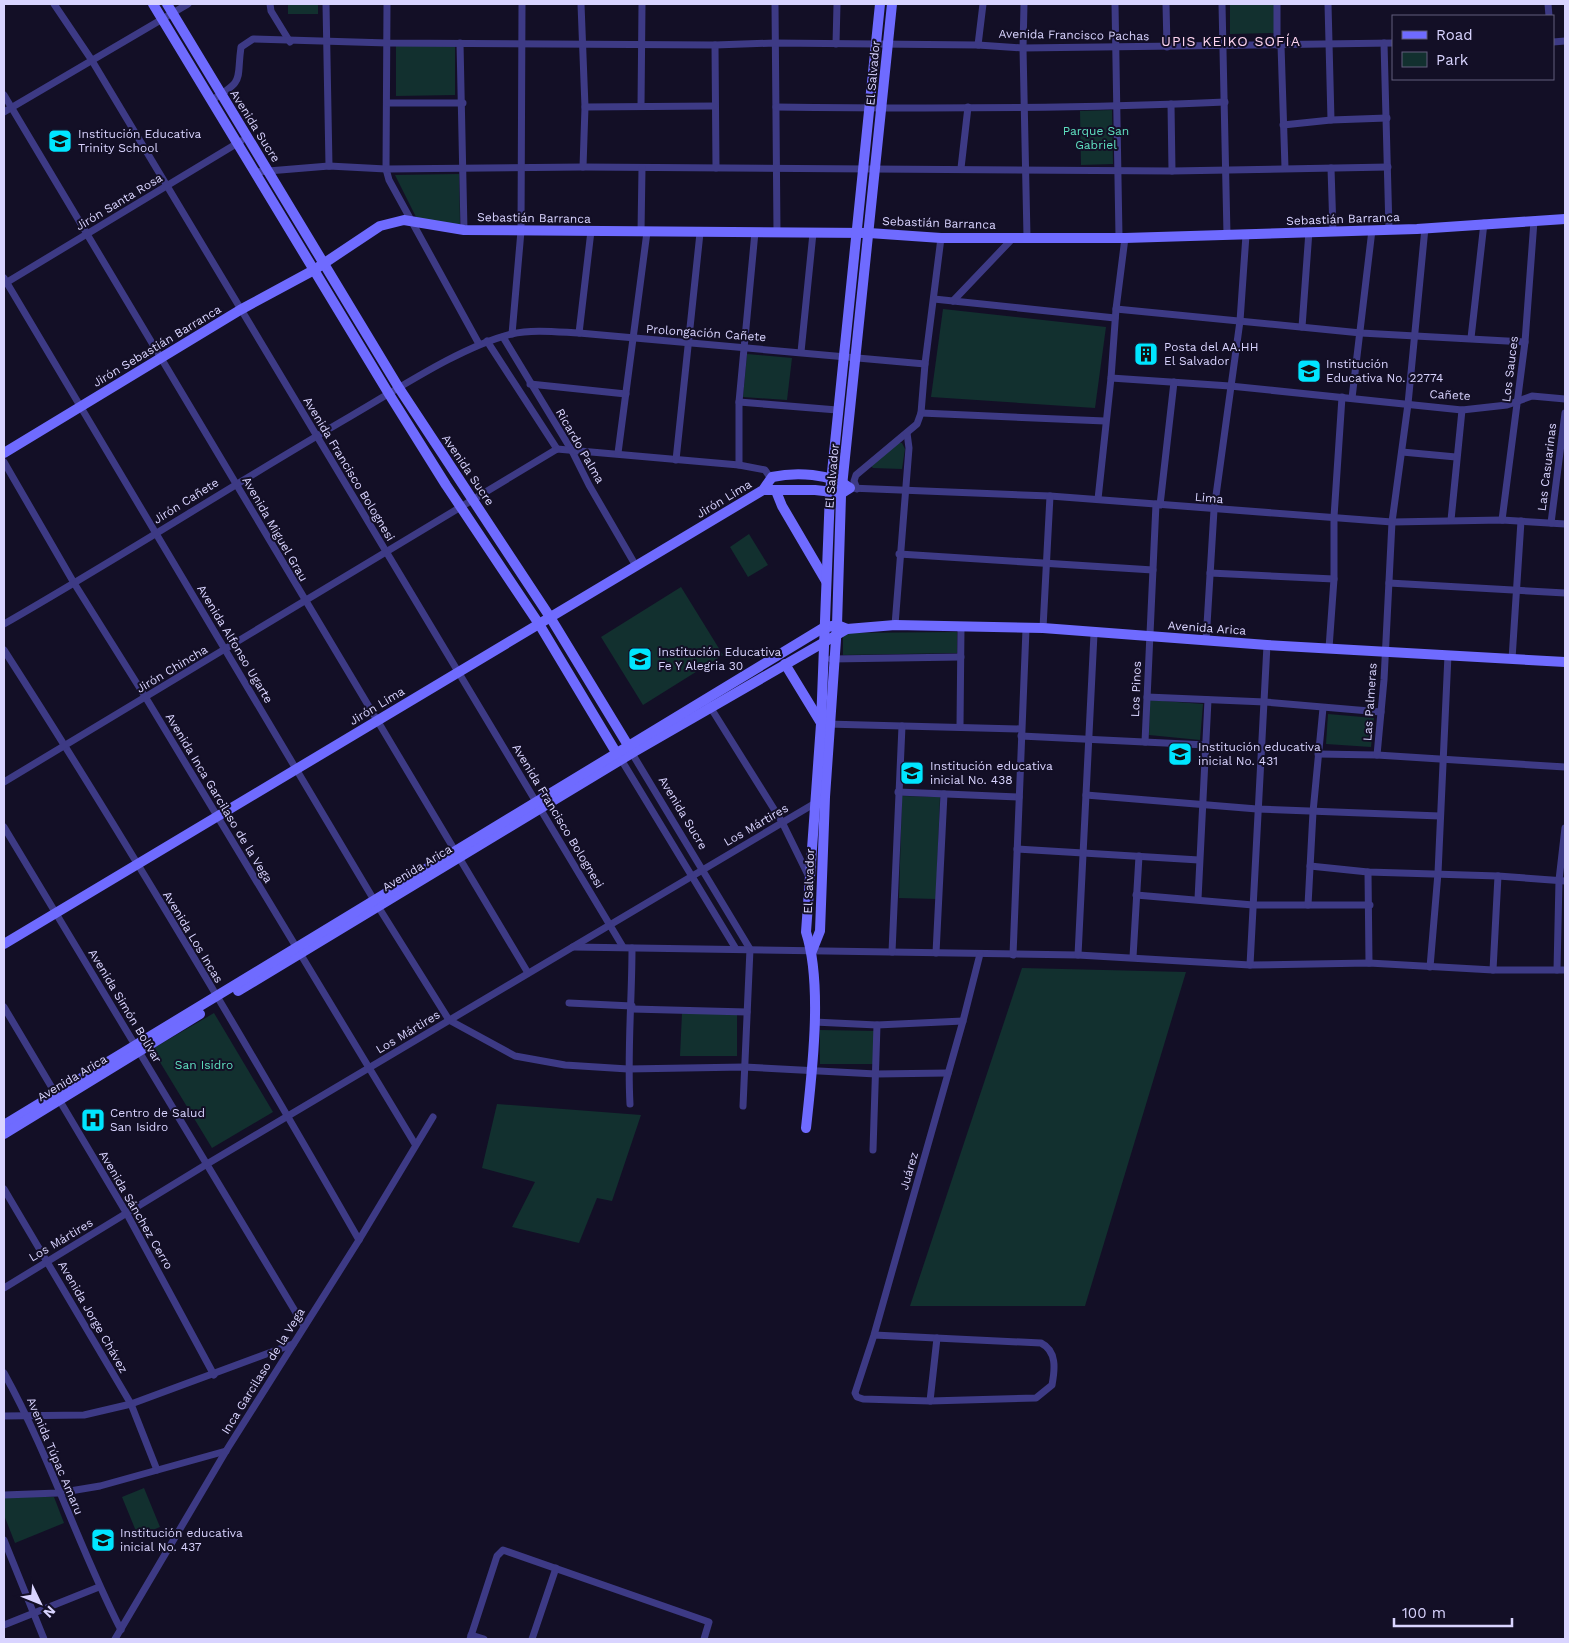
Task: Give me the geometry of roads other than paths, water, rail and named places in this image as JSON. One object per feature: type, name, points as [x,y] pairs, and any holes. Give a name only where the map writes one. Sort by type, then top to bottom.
[{"type":"street","name":"Avenida Francisco Bolognesi","points":[[54,4],[91,59],[623,947]]},
{"type":"street","name":"Avenida Sucre","points":[[154,4],[162,19],[217,97]]},
{"type":"street","name":"Avenida Sucre","points":[[167,4],[242,141],[256,172],[314,270],[461,508],[539,624],[736,949]]},
{"type":"street","points":[[4,112],[91,59],[188,4]]},
{"type":"street","points":[[265,4],[270,7],[290,42]]},
{"type":"street","points":[[326,4],[329,166]]},
{"type":"street","points":[[387,4],[386,169],[389,180],[479,344]]},
{"type":"street","points":[[512,334],[522,231],[522,4]]},
{"type":"street","points":[[581,4],[584,107],[583,167]]},
{"type":"street","points":[[641,106],[642,4]]},
{"type":"street","points":[[775,4],[777,232]]},
{"type":"street","points":[[836,44],[837,4]]},
{"type":"street","name":"El Salvador","points":[[812,951],[820,931],[826,724],[823,628],[830,492],[880,4]]},
{"type":"street","name":"El Salvador","points":[[806,1128],[812,1071],[814,1022],[812,951],[806,932],[811,882],[815,803],[834,659],[857,358],[892,4]]},
{"type":"street","points":[[978,45],[983,4]]},
{"type":"street","points":[[1024,4],[1023,48],[1027,238]]},
{"type":"street","points":[[1098,499],[1105,421],[1112,378],[1122,237],[1116,105],[1115,4]]},
{"type":"street","points":[[1166,4],[1167,47]]},
{"type":"street","points":[[1222,4],[1227,235]]},
{"type":"street","points":[[1277,4],[1285,168]]},
{"type":"street","points":[[1328,4],[1331,120]]},
{"type":"street","name":"Avenida Francisco Pachas","points":[[217,97],[235,84],[240,76],[240,54],[244,43],[253,39],[290,42],[715,45],[775,43],[978,45],[1023,48],[1392,43]]},
{"type":"street","points":[[460,43],[463,102],[464,230]]},
{"type":"street","points":[[1384,43],[1389,230]]},
{"type":"street","points":[[715,45],[716,168]]},
{"type":"street","name":"Avenida Miguel Grau","points":[[4,95],[528,973]]},
{"type":"street","points":[[387,103],[463,102]]},
{"type":"street","points":[[776,107],[968,107],[1025,109],[1225,102]]},
{"type":"street","points":[[1171,104],[1172,171]]},
{"type":"street","points":[[584,107],[714,106]]},
{"type":"street","points":[[961,168],[968,107]]},
{"type":"street","points":[[1283,125],[1331,120],[1387,118]]},
{"type":"street","name":"Avenida Sucre","points":[[242,141],[268,172],[325,263],[399,388],[550,617],[750,949]]},
{"type":"street","name":"Jirón Santa Rosa","points":[[5,282],[88,235],[242,141]]},
{"type":"street","points":[[256,172],[329,166],[386,169],[583,167],[961,168],[1172,171],[1388,167]]},
{"type":"street","points":[[618,453],[644,232],[642,168]]},
{"type":"street","points":[[1331,168],[1332,231]]},
{"type":"street","name":"Sebastián Barranca","points":[[325,263],[380,226],[393,221],[411,220],[464,230],[700,233],[813,232],[869,233],[941,238],[1246,235],[1309,231],[1389,230],[1565,220]]},
{"type":"street","name":"Los Sauces","points":[[1502,520],[1525,342],[1534,221]]},
{"type":"street","points":[[1471,338],[1484,224]]},
{"type":"street","name":"Las Palmeras","points":[[1377,755],[1392,522],[1416,335],[1425,228]]},
{"type":"street","points":[[1352,398],[1372,230]]},
{"type":"street","points":[[579,333],[591,231]]},
{"type":"street","points":[[1302,327],[1309,231]]},
{"type":"street","points":[[739,465],[739,402],[755,232]]},
{"type":"street","points":[[801,352],[813,232]]},
{"type":"street","points":[[676,460],[700,233]]},
{"type":"street","points":[[1206,641],[1214,510],[1240,321],[1246,235]]},
{"type":"street","points":[[772,477],[799,475],[832,479],[848,488],[856,475],[917,424],[921,413],[924,364],[941,238]]},
{"type":"street","points":[[953,301],[977,273],[1014,238]]},
{"type":"street","name":"Jirón Sebastián Barranca","points":[[4,453],[240,310],[325,263]]},
{"type":"street","name":"Avenida Alfonso Ugarte","points":[[5,282],[376,903],[449,1020]]},
{"type":"street","points":[[934,299],[1115,318]]},
{"type":"street","points":[[1116,309],[1361,333],[1525,342]]},
{"type":"street","name":"Prolongación Cañete","points":[[487,341],[512,334],[533,332],[579,333],[924,364]]},
{"type":"street","name":"Ricardo Palma","points":[[503,337],[572,451],[589,485],[636,566]]},
{"type":"street","name":"Jirón Cañete","points":[[4,624],[74,584],[236,483],[316,436],[399,388],[487,341]]},
{"type":"street","name":"Ricardo Palma","points":[[487,341],[557,450]]},
{"type":"street","name":"Cañete","points":[[1112,378],[1230,386],[1462,410],[1506,405],[1532,396],[1565,398]]},
{"type":"street","name":"Los Pinos","points":[[1145,742],[1158,504],[1174,382]]},
{"type":"street","points":[[530,384],[626,394]]},
{"type":"street","points":[[1329,648],[1334,579],[1334,517],[1342,397]]},
{"type":"street","points":[[739,402],[837,410]]},
{"type":"street","points":[[1451,520],[1462,410]]},
{"type":"street","points":[[921,413],[1105,421]]},
{"type":"street","name":"Las Casuarinas","points":[[1551,524],[1565,413]]},
{"type":"street","points":[[895,625],[908,448],[907,433]]},
{"type":"street","points":[[557,450],[618,453],[739,465],[765,470],[772,477],[782,506],[826,581]]},
{"type":"street","name":"Jirón Chincha","points":[[4,782],[557,450]]},
{"type":"street","points":[[1402,452],[1456,457]]},
{"type":"street","name":"Avenida Inca Garcilaso de la Vega","points":[[4,462],[74,584],[218,816],[296,951],[414,1144]]},
{"type":"street","name":"Jirón Lima","points":[[4,944],[763,490],[772,477]]},
{"type":"street","name":"Lima","points":[[848,488],[1050,496],[1214,510],[1392,522],[1502,520],[1565,524]]},
{"type":"street","name":"Jirón Lima","points":[[763,490],[794,489],[830,492],[848,488]]},
{"type":"street","points":[[1043,628],[1050,496]]},
{"type":"street","points":[[1512,660],[1521,521]]},
{"type":"street","points":[[899,554],[1153,570]]},
{"type":"street","points":[[1210,574],[1334,579]]},
{"type":"street","points":[[1389,583],[1565,593]]},
{"type":"street","name":"Avenida Arica","points":[[4,1134],[57,1097],[708,703],[823,628],[837,625],[847,629],[895,625],[961,628],[1043,628],[1094,634],[1565,662]]},
{"type":"street","points":[[960,726],[961,628]]},
{"type":"street","name":"Avenida Arica","points":[[708,703],[785,664],[823,642],[836,638],[847,629]]},
{"type":"street","points":[[1013,955],[1026,629]]},
{"type":"street","points":[[1078,955],[1094,634]]},
{"type":"street","points":[[1250,965],[1267,645]]},
{"type":"street","name":"Avenida Los Incas","points":[[4,650],[65,745],[288,1116],[358,1240]]},
{"type":"street","points":[[1430,967],[1438,873],[1448,655]]},
{"type":"street","points":[[823,659],[961,657]]},
{"type":"street","points":[[785,664],[826,724],[960,726],[1088,739],[1206,745]]},
{"type":"street","points":[[1147,697],[1265,702],[1381,712]]},
{"type":"street","points":[[1198,899],[1201,804],[1208,700]]},
{"type":"street","points":[[708,703],[782,822],[811,882]]},
{"type":"street","points":[[1308,905],[1313,812],[1323,708]]},
{"type":"street","points":[[892,952],[902,726]]},
{"type":"street","points":[[1318,754],[1377,755],[1565,768]]},
{"type":"street","points":[[898,792],[1019,796]]},
{"type":"street","points":[[936,953],[944,794]]},
{"type":"street","points":[[1086,796],[1257,809],[1440,816]]},
{"type":"street","name":"Los Mártires","points":[[4,1288],[207,1164],[825,797]]},
{"type":"street","name":"Avenida Simón Bolívar","points":[[4,827],[304,1326]]},
{"type":"street","points":[[1557,970],[1565,828]]},
{"type":"street","points":[[1017,849],[1199,860]]},
{"type":"street","points":[[1133,957],[1139,856]]},
{"type":"street","points":[[1310,866],[1368,872],[1438,873],[1562,880]]},
{"type":"street","points":[[1368,872],[1370,905],[1369,963]]},
{"type":"street","points":[[1493,970],[1498,876]]},
{"type":"street","points":[[1136,895],[1253,905],[1370,905]]},
{"type":"street","points":[[573,947],[1078,955],[1250,965],[1369,963],[1493,970],[1565,970]]},
{"type":"street","points":[[630,1104],[628,1069],[632,1008],[632,948]]},
{"type":"street","points":[[742,1106],[750,949]]},
{"type":"street","name":"Juárez","points":[[930,1401],[863,1399],[857,1397],[854,1393],[874,1335],[963,1021],[980,954]]},
{"type":"street","points":[[569,1003],[632,1008],[747,1012]]},
{"type":"street","name":"Avenida Sánchez Cerro","points":[[4,1007],[127,1214],[214,1375]]},
{"type":"street","points":[[449,1020],[521,1058],[564,1065],[628,1069],[744,1067],[876,1074],[948,1073]]},
{"type":"street","points":[[814,1022],[877,1025],[963,1021]]},
{"type":"street","points":[[874,1150],[877,1025]]},
{"type":"street","name":"Avenida Arica","points":[[4,1125],[57,1097]]},
{"type":"street","name":"Inca Garcilaso de la Vega","points":[[115,1639],[226,1451],[358,1240],[414,1144],[433,1117]]},
{"type":"street","name":"Avenida Jorge Chávez","points":[[4,1189],[131,1404],[157,1470]]},
{"type":"street","points":[[874,1335],[937,1338],[1042,1343],[1049,1347],[1053,1357],[1054,1374],[1052,1385],[1036,1398],[930,1401],[937,1338]]},
{"type":"street","points":[[4,1416],[84,1415],[131,1404],[214,1375],[293,1344]]},
{"type":"street","name":"Avenida Túpac Amaru","points":[[4,1373],[28,1416],[58,1493],[99,1587],[121,1630]]},
{"type":"street","points":[[4,1495],[58,1493],[100,1486],[226,1451]]},
{"type":"street","points":[[4,1540],[44,1639]]},
{"type":"street","points":[[484,1639],[470,1637],[499,1552],[508,1551],[709,1622],[704,1639]]},
{"type":"street","points":[[532,1639],[556,1568]]},
{"type":"street","points":[[4,1624],[99,1587]]},
{"type":"place","name":"Institución Educativa Trinity School","points":[[60,141]]},
{"type":"place","name":"Posta del AA.HH El Salvador","points":[[1146,354]]},
{"type":"place","name":"Institución Educativa No. 22774","points":[[1309,371]]},
{"type":"place","name":"Institución Educativa Fe Y Alegria 30","points":[[640,659]]},
{"type":"place","name":"Institución educativa inicial No. 431","points":[[1180,754]]},
{"type":"place","name":"Institución educativa inicial No. 438","points":[[912,773]]},
{"type":"place","name":"Centro de Salud San Isidro","points":[[93,1120]]},
{"type":"place","name":"Institución educativa inicial No. 437","points":[[103,1540]]},
{"type":"district","name":"UPIS KEIKO SOFÍA","points":[[1231,41]]},
{"type":"park label","name":"Parque San Gabriel","points":[[1096,138]]},
{"type":"park label","name":"San Isidro","points":[[204,1065]]}]
